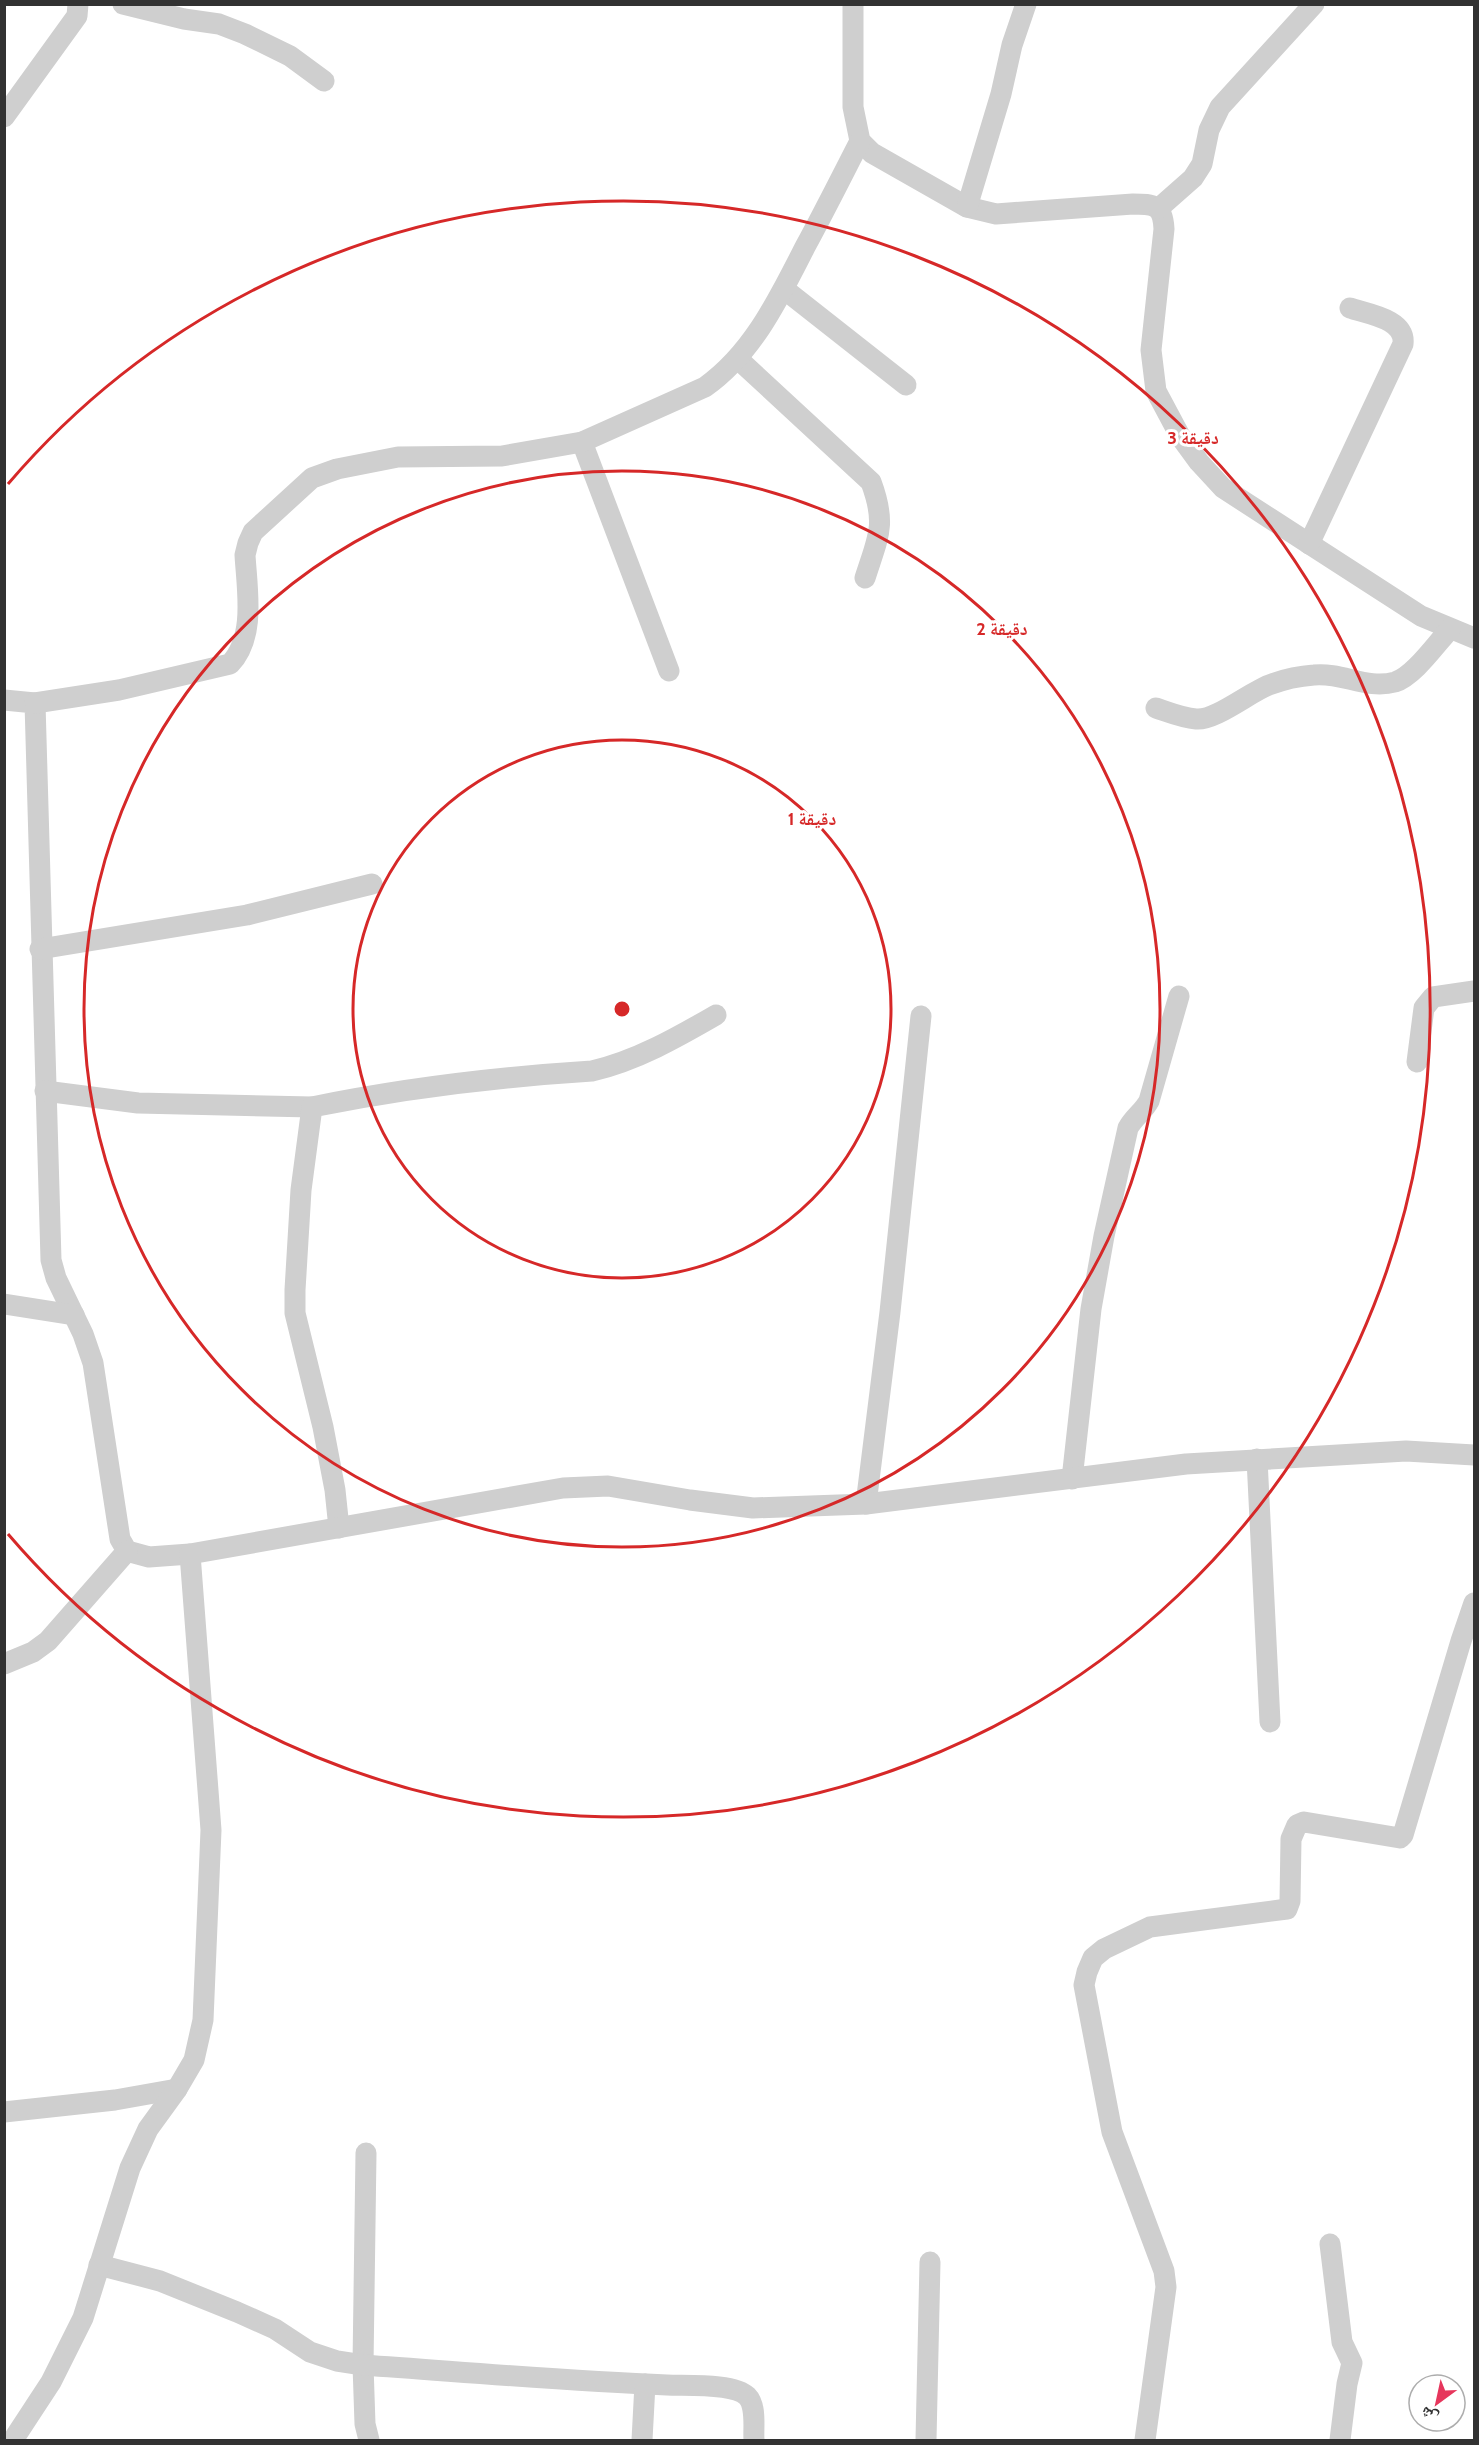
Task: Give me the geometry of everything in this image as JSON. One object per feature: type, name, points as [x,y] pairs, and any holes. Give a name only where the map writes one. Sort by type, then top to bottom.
[{"type":"street","points":[[4,117],[76,16],[78,4]]},
{"type":"street","points":[[123,4],[184,19],[219,24],[290,56],[324,81]]},
{"type":"street","points":[[853,4],[853,107],[860,141],[872,153],[968,207],[996,214],[1133,204],[1150,204],[1159,208],[1164,218],[1164,228],[1151,350],[1156,391],[1180,436],[1199,462],[1223,488],[1421,616],[1474,638]]},
{"type":"street","points":[[968,207],[1012,45],[1026,4]]},
{"type":"street","points":[[1159,208],[1193,178],[1202,164],[1209,130],[1220,107],[1314,4]]},
{"type":"street","points":[[4,700],[35,703],[128,688],[230,664],[236,658],[246,631],[245,555],[248,543],[253,532],[312,478],[337,469],[398,457],[502,456],[582,442],[705,387],[722,375],[738,359],[784,289],[860,141]]},
{"type":"street","points":[[784,289],[906,385]]},
{"type":"street","points":[[1310,544],[1403,344],[1404,336],[1401,329],[1388,321],[1350,308]]},
{"type":"street","points":[[738,359],[871,482],[878,501],[881,527],[866,578]]},
{"type":"street","points":[[582,442],[669,671]]},
{"type":"street","points":[[1156,708],[1197,720],[1221,711],[1269,685],[1315,675],[1336,675],[1374,684],[1397,681],[1410,673],[1450,629]]},
{"type":"street","points":[[35,703],[40,949],[51,1260],[56,1278],[93,1363],[120,1539],[126,1551],[149,1557],[190,1554],[563,1488],[608,1486],[753,1508],[866,1504],[1186,1464],[1406,1451],[1474,1455]]},
{"type":"street","points":[[40,949],[247,915],[372,885]]},
{"type":"street","points":[[1417,1062],[1424,1008],[1428,1001],[1433,997],[1474,991]]},
{"type":"street","points":[[1072,1479],[1091,1309],[1104,1236],[1128,1128],[1132,1120],[1144,1111],[1149,1101],[1179,996]]},
{"type":"street","points":[[45,1091],[138,1103],[312,1107],[354,1098],[508,1077],[606,1068],[677,1037],[716,1015]]},
{"type":"street","points":[[866,1504],[890,1312],[921,1017]]},
{"type":"street","points":[[312,1107],[301,1190],[295,1290],[296,1313],[323,1427],[335,1490],[339,1528]]},
{"type":"street","points":[[4,1304],[74,1315]]},
{"type":"street","points":[[1257,1459],[1270,1722]]},
{"type":"street","points":[[4,1664],[33,1652],[48,1641],[126,1551]]},
{"type":"street","points":[[13,2440],[51,2382],[83,2318],[135,2158],[148,2129],[177,2089],[194,2060],[203,2020],[211,1830],[190,1554]]},
{"type":"street","points":[[1145,2440],[1166,2287],[1164,2271],[1112,2132],[1084,1985],[1086,1972],[1093,1958],[1104,1949],[1150,1927],[1287,1909],[1290,1901],[1292,1832],[1297,1825],[1304,1822],[1400,1838],[1403,1835],[1474,1603]]},
{"type":"street","points":[[4,2112],[115,2100],[177,2089]]},
{"type":"street","points":[[366,2153],[363,2365],[364,2424],[369,2440]]},
{"type":"street","points":[[1330,2244],[1342,2342],[1352,2363],[1340,2440]]},
{"type":"street","points":[[926,2440],[930,2262]]},
{"type":"street","points":[[99,2265],[160,2281],[237,2312],[275,2329],[310,2352],[337,2361],[363,2365],[715,2387],[736,2391],[747,2396],[752,2404],[754,2440]]},
{"type":"street","points":[[642,2440],[645,2384]]}]
